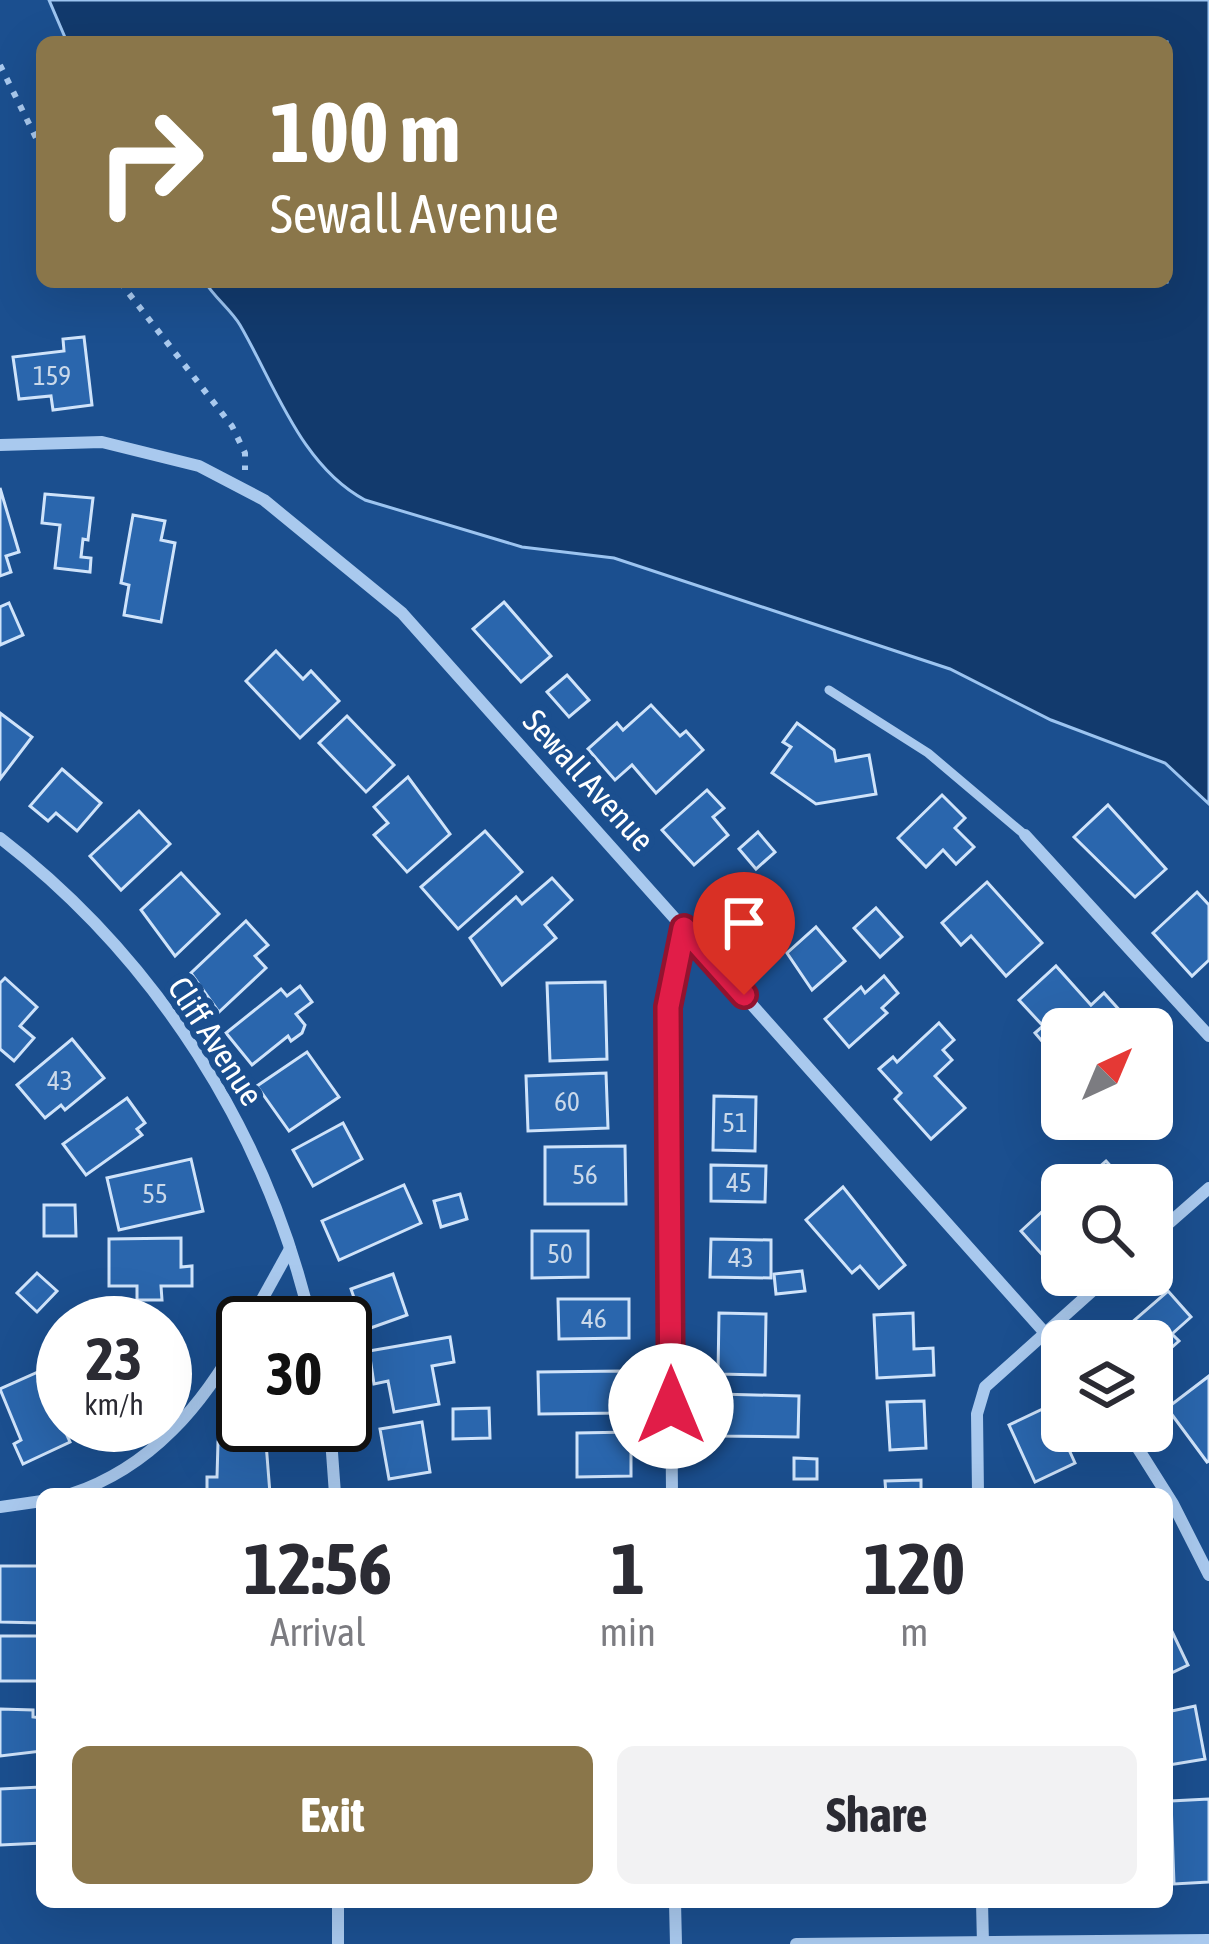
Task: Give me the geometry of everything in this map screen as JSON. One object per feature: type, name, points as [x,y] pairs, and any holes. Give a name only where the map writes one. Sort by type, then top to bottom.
[{"type":"street","name":"Sewall Avenue","points":[[0,445],[68,440],[126,445],[199,466],[242,487],[412,622],[1041,1329]]},
{"type":"street","points":[[1025,835],[1209,1036]]},
{"type":"street","name":"Cliff Avenue","points":[[0,838],[94,923],[184,1033],[242,1128],[290,1250],[303,1296]]},
{"type":"street","points":[[672,1488],[668,1007],[684,928]]},
{"type":"street","points":[[1173,1220],[1209,1188]]},
{"type":"street","points":[[264,1296],[290,1250]]},
{"type":"street","points":[[1058,1320],[1086,1296]]},
{"type":"street","points":[[978,1488],[977,1414],[985,1387],[1041,1335]]},
{"type":"street","points":[[83,1488],[138,1460],[171,1434],[216,1378]]},
{"type":"street","points":[[332,1452],[335,1488]]},
{"type":"street","points":[[1140,1452],[1163,1488]]},
{"type":"street","points":[[0,1507],[36,1503]]},
{"type":"street","points":[[1173,1504],[1209,1575]]},
{"type":"street","points":[[338,1908],[338,1944]]},
{"type":"street","points":[[675,1908],[676,1944]]},
{"type":"street","points":[[982,1908],[982,1943]]},
{"type":"street","points":[[796,1944],[1209,1940]]},
{"type":"lane","points":[[830,690],[928,754],[1025,835]]},
{"type":"path","points":[[0,65],[36,138]]},
{"type":"path","points":[[125,288],[232,426],[245,453],[242,487]]},
{"type":"water","points":[[49,0],[1209,0],[1209,804],[1165,763],[1051,720],[950,669],[614,558],[522,547],[365,500],[323,467],[307,446],[240,325],[210,288],[1173,288],[1173,36],[64,36]]},
{"type":"building","points":[[84,337],[92,405],[53,410],[51,396],[19,399],[13,357],[64,351],[63,339]]},
{"type":"building","points":[[0,488],[19,552],[6,556],[11,572],[0,576]]},
{"type":"building","points":[[45,494],[93,498],[81,557],[91,558],[90,572],[55,568],[60,525],[42,523]]},
{"type":"building","points":[[133,515],[165,521],[161,540],[175,543],[161,622],[124,615],[129,585],[121,583]]},
{"type":"building","points":[[504,602],[551,656],[521,682],[473,629]]},
{"type":"building","points":[[9,603],[23,635],[0,645],[0,607]]},
{"type":"building","points":[[276,651],[303,679],[311,671],[339,701],[300,738],[246,681]]},
{"type":"building","points":[[567,675],[589,700],[569,717],[547,692]]},
{"type":"building","points":[[651,705],[680,736],[686,731],[703,750],[656,793],[632,765],[615,780],[588,749],[617,723],[623,730]]},
{"type":"building","points":[[0,713],[32,737],[0,779]]},
{"type":"building","points":[[347,716],[394,765],[366,792],[319,743]]},
{"type":"building","points":[[797,723],[834,750],[836,761],[869,755],[876,794],[816,804],[772,773],[791,747],[783,742]]},
{"type":"building","points":[[62,769],[101,803],[77,831],[56,813],[48,821],[30,806]]},
{"type":"building","points":[[408,777],[450,834],[407,872],[374,835],[388,823],[374,807]]},
{"type":"building","points":[[707,790],[724,808],[713,817],[728,835],[694,865],[662,830]]},
{"type":"building","points":[[942,795],[965,818],[955,828],[974,847],[956,864],[943,850],[926,867],[898,838]]},
{"type":"building","points":[[1108,805],[1166,869],[1135,897],[1074,837]]},
{"type":"building","points":[[139,811],[170,844],[121,890],[90,856]]},
{"type":"building","points":[[485,831],[522,872],[458,929],[421,887]]},
{"type":"building","points":[[758,832],[775,852],[756,869],[739,849]]},
{"type":"building","points":[[181,873],[219,914],[175,956],[141,910]]},
{"type":"building","points":[[552,878],[572,900],[545,925],[556,938],[502,985],[470,938],[516,897],[522,904]]},
{"type":"building","points":[[987,882],[1042,943],[1006,976],[971,936],[961,945],[942,923]]},
{"type":"building","points":[[1197,892],[1209,905],[1209,960],[1192,976],[1153,933]]},
{"type":"building","points":[[876,908],[902,937],[880,957],[854,928]]},
{"type":"building","points":[[246,921],[268,945],[255,956],[266,968],[219,1012],[191,973]]},
{"type":"building","points":[[816,927],[845,961],[812,990],[787,953]]},
{"type":"building","points":[[1056,966],[1091,1005],[1104,993],[1118,1008],[1041,1008],[1041,1024],[1019,1000]]},
{"type":"building","points":[[884,976],[898,993],[882,1008],[887,1013],[849,1047],[825,1019],[861,987],[865,993]]},
{"type":"building","points":[[5,978],[37,1007],[20,1026],[34,1038],[14,1061],[0,1049],[0,983]]},
{"type":"building","points":[[605,982],[607,1059],[550,1061],[547,983]]},
{"type":"building","points":[[300,986],[312,1002],[296,1014],[305,1025],[302,1033],[291,1041],[288,1036],[252,1065],[226,1033],[281,989],[287,996]]},
{"type":"building","points":[[939,1023],[954,1040],[943,1050],[952,1060],[935,1076],[965,1108],[931,1139],[895,1099],[901,1093],[879,1069],[893,1057],[897,1062]]},
{"type":"building","points":[[72,1039],[104,1078],[65,1110],[61,1105],[45,1118],[17,1085]]},
{"type":"building","points":[[307,1052],[339,1097],[289,1131],[257,1086]]},
{"type":"building","points":[[606,1073],[608,1128],[528,1131],[526,1076]]},
{"type":"building","points":[[714,1096],[756,1097],[755,1151],[713,1150]]},
{"type":"building","points":[[127,1098],[145,1123],[137,1129],[142,1135],[86,1175],[63,1144]]},
{"type":"building","points":[[343,1123],[362,1159],[313,1186],[293,1150]]},
{"type":"building","points":[[625,1146],[626,1204],[545,1204],[545,1147]]},
{"type":"building","points":[[191,1159],[203,1211],[119,1230],[107,1178]]},
{"type":"building","points":[[711,1165],[766,1166],[765,1202],[711,1201]]},
{"type":"building","points":[[404,1185],[421,1223],[339,1260],[322,1221]]},
{"type":"building","points":[[843,1187],[905,1265],[879,1288],[860,1266],[852,1273],[806,1220]]},
{"type":"building","points":[[460,1194],[467,1219],[441,1227],[434,1201]]},
{"type":"building","points":[[44,1205],[75,1205],[76,1236],[44,1236]]},
{"type":"building","points":[[1041,1213],[1041,1253],[1021,1231]]},
{"type":"building","points":[[532,1231],[588,1231],[588,1277],[532,1278]]},
{"type":"building","points":[[181,1238],[181,1267],[192,1266],[192,1286],[161,1286],[162,1296],[137,1296],[137,1286],[109,1286],[109,1239]]},
{"type":"building","points":[[711,1239],[771,1240],[771,1278],[710,1277]]},
{"type":"building","points":[[802,1271],[805,1291],[776,1294],[774,1274]]},
{"type":"building","points":[[37,1273],[57,1291],[52,1296],[36,1296],[36,1311],[17,1293]]},
{"type":"building","points":[[393,1274],[407,1315],[372,1328],[372,1296],[353,1296],[351,1289]]},
{"type":"building","points":[[1162,1296],[1172,1296],[1191,1317],[1173,1333],[1173,1320],[1134,1320]]},
{"type":"building","points":[[558,1299],[629,1299],[629,1338],[559,1339]]},
{"type":"building","points":[[719,1313],[766,1314],[765,1375],[718,1374]]},
{"type":"building","points":[[913,1313],[914,1349],[933,1348],[934,1375],[877,1378],[874,1315]]},
{"type":"building","points":[[450,1337],[454,1362],[432,1366],[439,1404],[394,1412],[388,1381],[374,1384],[372,1350]]},
{"type":"building","points":[[622,1371],[622,1413],[539,1414],[538,1372]]},
{"type":"building","points":[[36,1373],[36,1452],[49,1452],[23,1464],[14,1444],[21,1440],[0,1389]]},
{"type":"building","points":[[1209,1376],[1209,1461],[1173,1416],[1173,1403]]},
{"type":"building","points":[[718,1394],[799,1396],[798,1437],[717,1436]]},
{"type":"building","points":[[924,1401],[926,1448],[890,1450],[887,1402]]},
{"type":"building","points":[[489,1408],[490,1438],[453,1439],[453,1409]]},
{"type":"building","points":[[1041,1410],[1041,1452],[1070,1452],[1075,1463],[1035,1482],[1009,1425]]},
{"type":"building","points":[[422,1422],[430,1472],[389,1479],[380,1429]]},
{"type":"building","points":[[631,1432],[631,1476],[577,1477],[577,1433]]},
{"type":"building","points":[[218,1452],[267,1452],[270,1488],[207,1488],[207,1477],[217,1477]]},
{"type":"building","points":[[794,1458],[817,1459],[817,1479],[794,1479]]},
{"type":"building","points":[[921,1480],[921,1488],[886,1488],[885,1481]]},
{"type":"building","points":[[0,1566],[36,1566],[36,1623],[0,1622]]},
{"type":"building","points":[[1173,1634],[1188,1665],[1173,1672]]},
{"type":"building","points":[[0,1636],[36,1636],[36,1681],[0,1681]]},
{"type":"building","points":[[1195,1706],[1205,1759],[1173,1764],[1173,1711]]},
{"type":"building","points":[[0,1709],[33,1710],[36,1752],[0,1756]]},
{"type":"building","points":[[36,1787],[36,1843],[0,1845],[0,1789]]},
{"type":"building","points":[[1209,1799],[1209,1882],[1174,1884],[1173,1801]]},
{"type":"route","points":[[671,1406],[668,1007],[671,974],[684,928],[744,995]]}]
